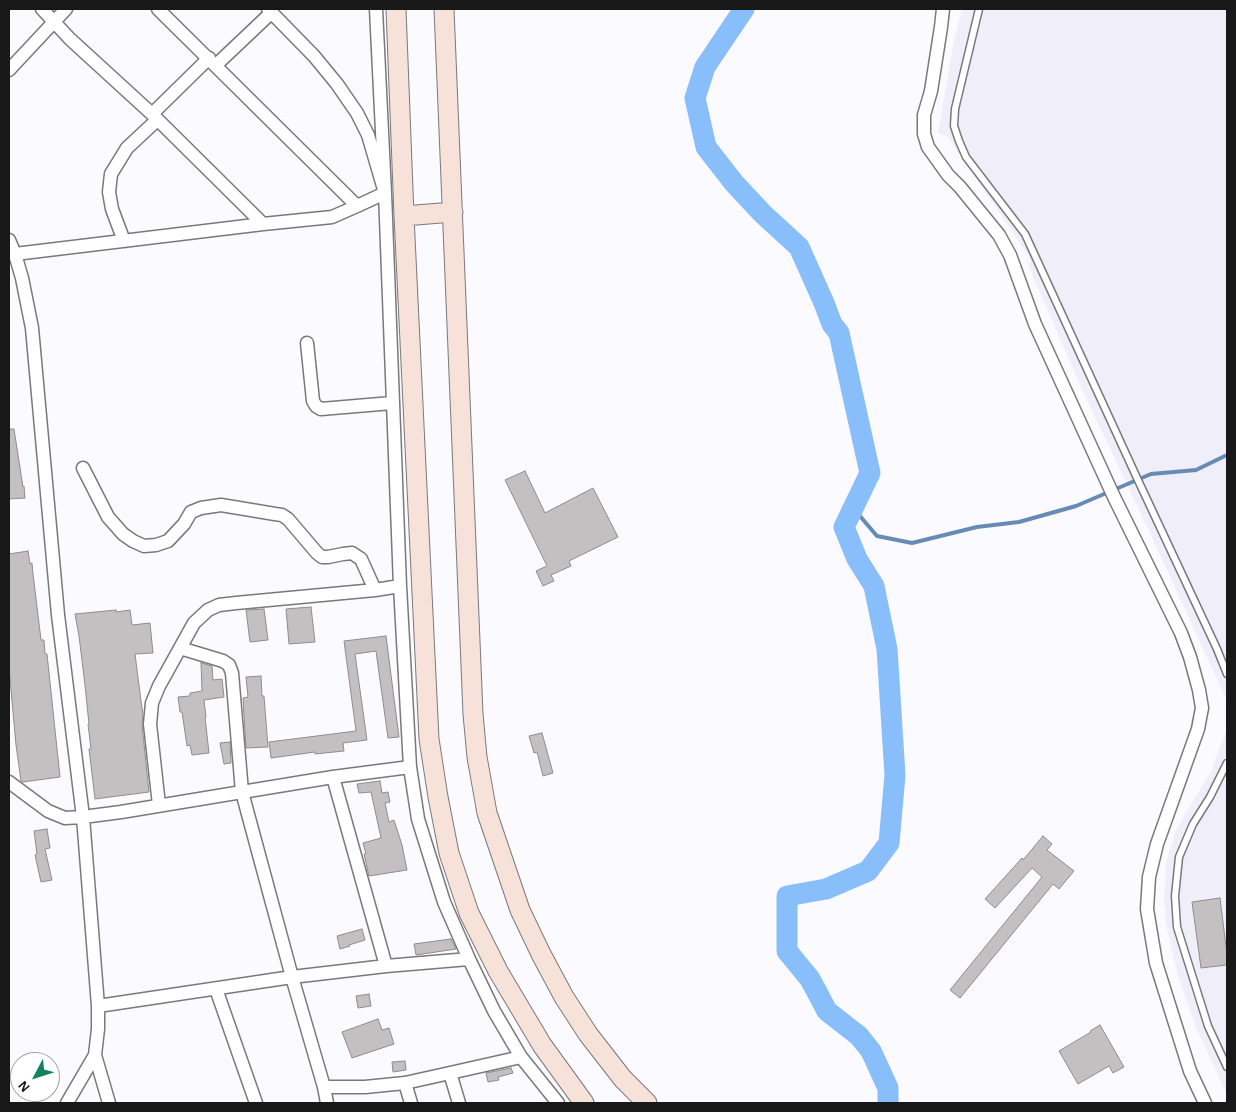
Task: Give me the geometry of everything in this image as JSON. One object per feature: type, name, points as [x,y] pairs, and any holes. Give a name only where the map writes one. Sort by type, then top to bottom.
[{"type":"main road","points":[[396,9],[429,739],[438,797],[449,853],[469,913],[498,971],[542,1044],[584,1103]]},
{"type":"main road","points":[[444,9],[473,714],[477,757],[487,813],[520,910],[564,997],[588,1034],[623,1079],[647,1103]]},
{"type":"main road","points":[[404,216],[453,212]]},
{"type":"street","points":[[42,9],[263,224]]},
{"type":"street","points":[[9,70],[66,9]]},
{"type":"street","points":[[158,9],[357,206]]},
{"type":"street","points":[[376,9],[400,586],[410,767],[418,819],[444,902],[494,1011],[521,1057],[558,1103]]},
{"type":"street","points":[[943,9],[931,91],[924,116],[924,134],[928,147],[948,175],[999,235],[1010,255],[1035,324],[1114,497],[1181,634],[1190,657],[1199,690],[1202,708],[1198,729],[1156,844],[1149,877],[1148,909],[1156,963],[1190,1071],[1205,1103]]},
{"type":"street","points":[[124,241],[112,209],[109,192],[110,174],[127,148],[154,117],[270,10],[314,56],[357,113],[368,135],[385,193]]},
{"type":"street","points":[[12,254],[263,224],[332,218],[385,193]]},
{"type":"street","points":[[9,240],[12,254],[22,278],[32,328],[58,615],[83,817],[98,1006],[95,1055],[109,1103]]},
{"type":"street","points":[[307,343],[316,406],[321,409],[392,403]]},
{"type":"street","points":[[83,468],[108,517],[123,534],[144,546],[168,541],[184,524],[191,512],[201,508],[221,505],[282,515],[322,556],[328,557],[352,553],[361,559],[375,590]]},
{"type":"street","points":[[159,805],[150,724],[152,703],[158,686],[194,623],[208,610],[219,605],[400,586]]},
{"type":"street","points":[[180,648],[223,661],[229,665],[232,673],[242,792],[327,1103]]},
{"type":"street","points":[[9,782],[48,811],[65,818],[83,817],[333,777],[410,767]]},
{"type":"street","points":[[333,777],[386,966]]},
{"type":"street","points":[[98,1006],[292,977],[469,959]]},
{"type":"street","points":[[216,989],[256,1103]]},
{"type":"street","points":[[67,1103],[95,1055]]},
{"type":"street","points":[[324,1087],[364,1087],[404,1083],[521,1057]]},
{"type":"street","points":[[450,1073],[459,1103]]},
{"type":"street","points":[[404,1083],[411,1103]]},
{"type":"lane","points":[[978,9],[955,109],[954,126],[959,141],[966,157],[1025,234],[1218,649],[1227,674]]},
{"type":"lane","points":[[1227,763],[1210,798],[1193,824],[1179,857],[1175,896],[1177,927],[1208,1026],[1227,1067]]},
{"type":"shaded area","points":[[962,9],[1227,9],[1227,1093],[1197,1030],[1178,976],[1166,925],[1164,897],[1166,863],[1176,830],[1211,771],[1226,731],[1226,699],[1079,383],[1029,267],[1030,258],[948,137],[938,133],[954,41]]},
{"type":"building","points":[[9,429],[14,429],[25,498],[9,499]]},
{"type":"building","points":[[525,471],[545,513],[593,488],[618,537],[569,561],[571,566],[551,575],[554,581],[543,586],[536,571],[547,566],[505,480]]},
{"type":"building","points":[[28,551],[30,564],[32,563],[41,640],[44,640],[45,654],[47,654],[60,777],[23,782],[21,781],[16,745],[9,668],[9,554]]},
{"type":"building","points":[[311,607],[315,642],[289,644],[286,609]]},
{"type":"building","points":[[264,609],[268,640],[250,642],[246,610]]},
{"type":"building","points":[[116,610],[116,612],[130,610],[132,625],[150,623],[153,653],[135,654],[143,715],[142,725],[149,792],[95,799],[89,749],[91,749],[85,685],[75,614]]},
{"type":"building","points":[[386,636],[399,737],[388,738],[376,651],[355,654],[367,740],[343,743],[344,751],[315,754],[315,752],[271,758],[269,742],[356,731],[344,641]]},
{"type":"building","points":[[201,663],[212,666],[213,680],[222,679],[224,697],[204,700],[209,753],[192,755],[190,745],[187,746],[178,697],[190,696],[190,693],[202,691]]},
{"type":"building","points":[[261,676],[268,747],[246,748],[243,698],[248,697],[246,677]]},
{"type":"building","points":[[542,733],[553,773],[543,776],[537,752],[534,753],[529,736]]},
{"type":"building","points":[[230,742],[231,763],[224,764],[220,743]]},
{"type":"building","points":[[380,781],[382,793],[388,792],[390,802],[385,803],[389,822],[394,820],[407,870],[369,876],[363,843],[381,838],[371,792],[359,793],[357,784]]},
{"type":"building","points":[[47,829],[50,848],[45,849],[52,880],[41,882],[35,855],[37,854],[34,831]]},
{"type":"building","points":[[1043,836],[1052,844],[1047,850],[1074,871],[1059,889],[1053,884],[960,998],[950,990],[1042,877],[1032,868],[995,908],[985,899],[1022,858],[1023,860]]},
{"type":"building","points":[[1220,898],[1227,965],[1201,968],[1192,902]]},
{"type":"building","points":[[362,929],[365,940],[340,949],[337,936]]},
{"type":"building","points":[[451,939],[456,949],[416,955],[414,944]]},
{"type":"building","points":[[369,994],[371,1006],[358,1008],[356,996]]},
{"type":"building","points":[[378,1019],[382,1030],[389,1028],[394,1044],[352,1058],[342,1032]]},
{"type":"building","points":[[1100,1025],[1124,1067],[1113,1073],[1109,1066],[1078,1084],[1059,1051]]},
{"type":"building","points":[[405,1061],[406,1070],[393,1072],[392,1062]]},
{"type":"building","points":[[511,1068],[513,1073],[498,1077],[499,1080],[488,1082],[486,1073]]},
{"type":"waterway","points":[[744,9],[705,67],[695,98],[706,147],[734,183],[763,214],[799,247],[832,324],[839,333],[870,473],[844,527],[857,559],[874,586],[887,649],[895,775],[889,843],[868,871],[826,889],[787,896],[787,951],[810,979],[827,1011],[859,1036],[871,1051],[888,1088],[888,1103]]},
{"type":"waterway","points":[[853,508],[877,536],[912,543],[977,527],[1019,522],[1076,506],[1151,474],[1196,470],[1227,455]]}]
